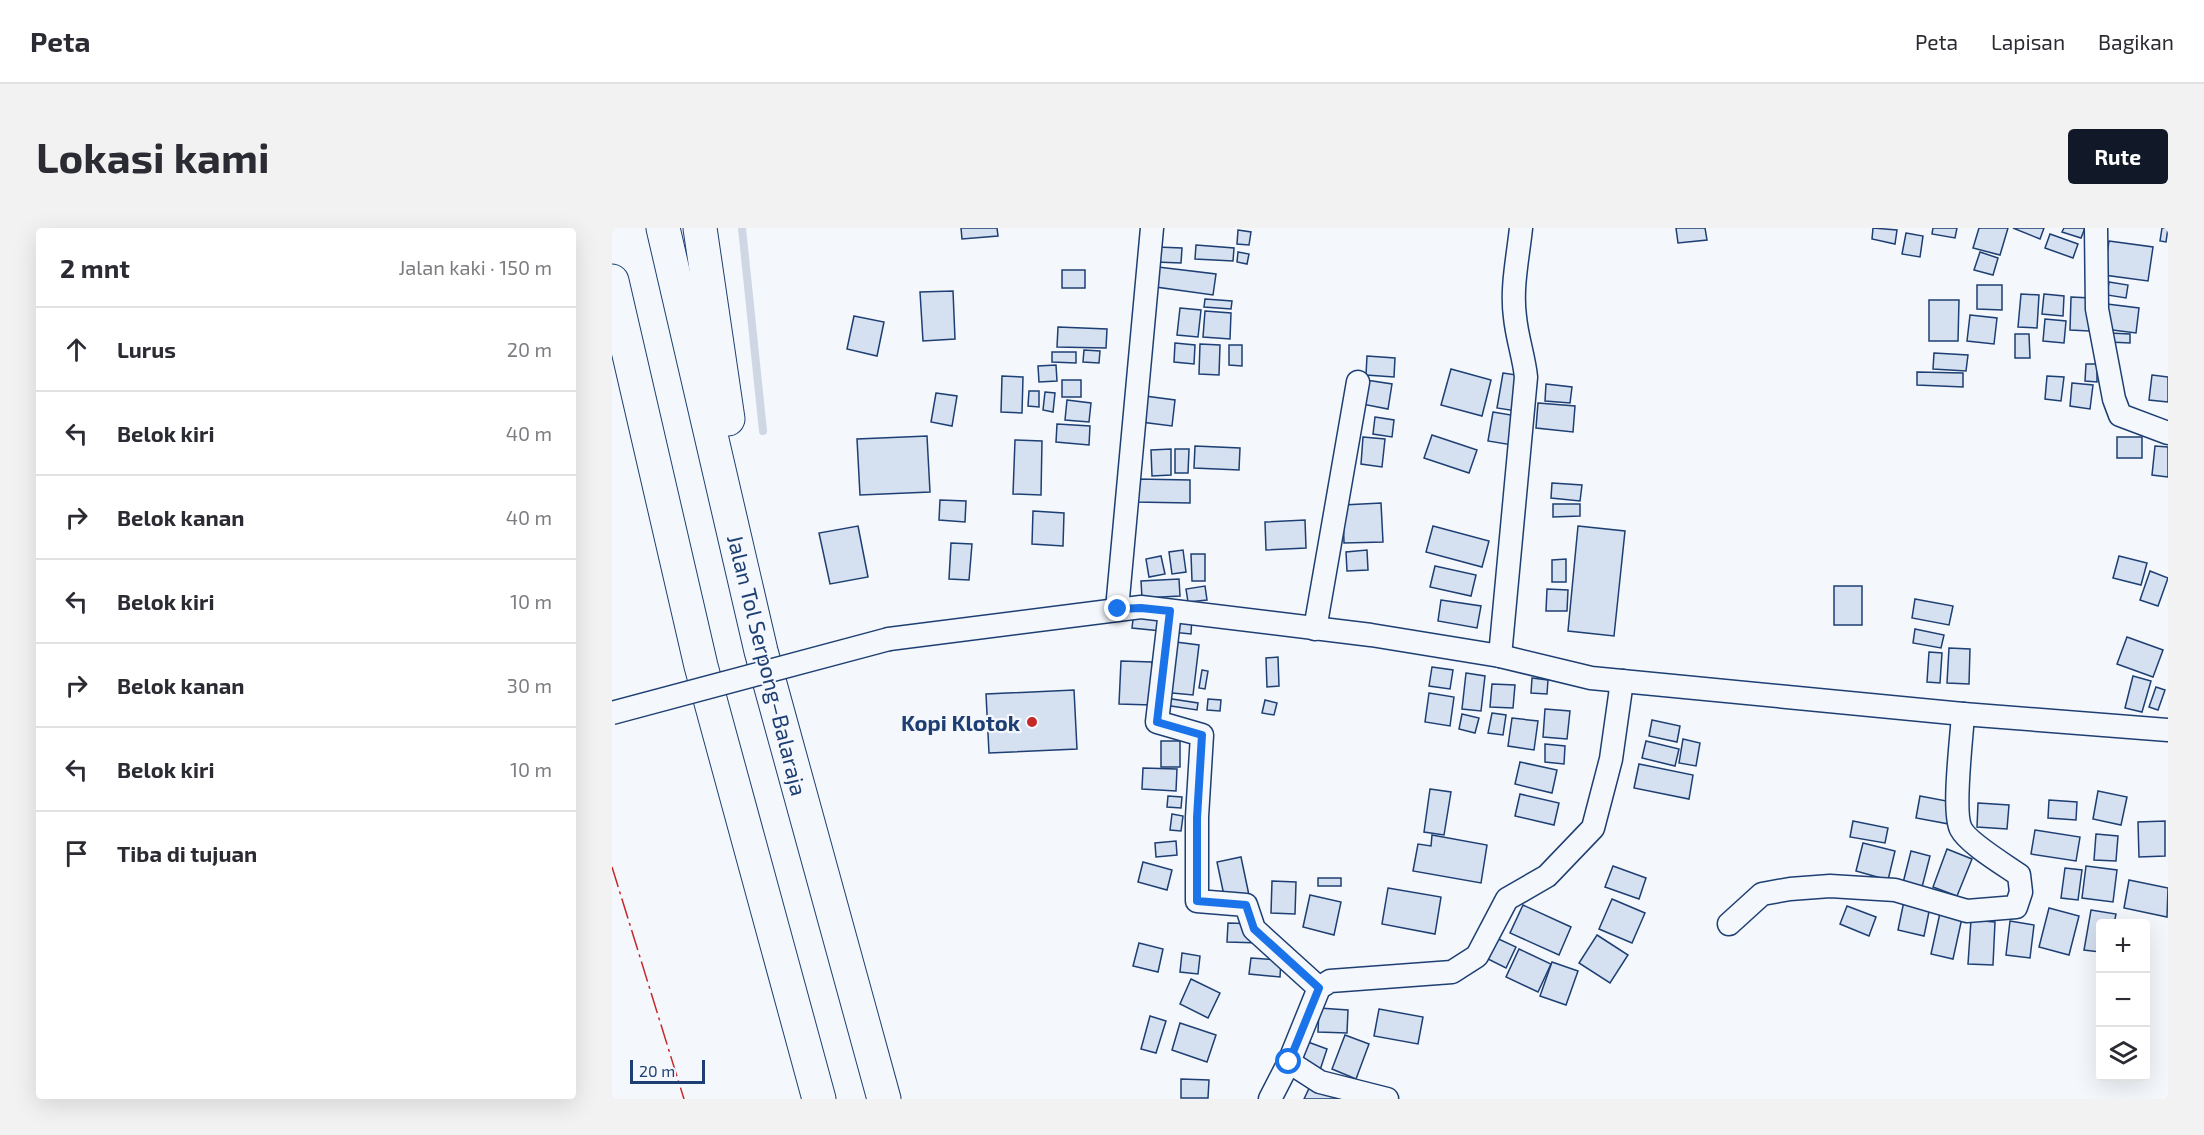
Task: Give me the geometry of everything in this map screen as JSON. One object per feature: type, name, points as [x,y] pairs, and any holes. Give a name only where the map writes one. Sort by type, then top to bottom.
[{"type":"highway","name":"Jalan Tol Serpong–Balaraja","points":[[663,228],[761,651],[884,1099]]},
{"type":"highway","points":[[700,228],[761,651]]},
{"type":"highway","points":[[612,281],[701,666],[819,1099]]},
{"type":"street","points":[[1118,609],[1152,228]]},
{"type":"street","points":[[1500,656],[1526,377],[1515,316],[1514,289],[1521,228]]},
{"type":"street","points":[[2096,228],[2097,309],[2114,399],[2120,415],[2168,433]]},
{"type":"street","points":[[1315,629],[1358,382]]},
{"type":"street","points":[[612,713],[889,639],[1118,609],[1141,608],[1371,635],[1500,656],[1591,678],[1963,714],[2168,730]]},
{"type":"street","points":[[1170,611],[1157,722],[1202,735],[1197,818],[1197,901],[1246,905],[1254,929],[1319,988]]},
{"type":"street","points":[[1270,1099],[1289,1062],[1319,988],[1330,981],[1452,972],[1477,956],[1507,899],[1547,876],[1593,828],[1611,759],[1622,681]]},
{"type":"street","points":[[1729,924],[1762,894],[1830,886],[1894,890],[1967,910],[2016,907],[2021,892],[2019,875],[1968,839],[1960,829],[1957,794],[1963,714]]},
{"type":"street","points":[[1289,1062],[1320,1082],[1388,1099]]},
{"type":"building","points":[[961,228],[997,228],[998,236],[962,239]]},
{"type":"building","points":[[1676,228],[1705,228],[1707,240],[1678,243]]},
{"type":"building","points":[[1873,228],[1897,230],[1895,244],[1872,239]]},
{"type":"building","points":[[1933,228],[1957,228],[1955,238],[1932,234]]},
{"type":"building","points":[[1979,228],[2008,228],[2000,255],[1973,248]]},
{"type":"building","points":[[2013,228],[2044,228],[2040,239]]},
{"type":"building","points":[[2064,228],[2085,228],[2081,238],[2062,232]]},
{"type":"building","points":[[2162,228],[2168,228],[2166,242],[2160,241]]},
{"type":"building","points":[[1238,230],[1251,232],[1249,245],[1237,244]]},
{"type":"building","points":[[1906,233],[1923,236],[1920,257],[1902,254]]},
{"type":"building","points":[[2050,234],[2078,244],[2073,258],[2045,248]]},
{"type":"building","points":[[2109,241],[2153,247],[2148,281],[2104,275]]},
{"type":"building","points":[[1196,245],[1234,248],[1233,261],[1195,259]]},
{"type":"building","points":[[1157,247],[1182,248],[1181,263],[1156,262]]},
{"type":"building","points":[[1238,252],[1249,254],[1247,264],[1237,262]]},
{"type":"building","points":[[1980,252],[1998,258],[1993,275],[1974,270]]},
{"type":"building","points":[[1158,267],[1216,274],[1213,295],[1156,287]]},
{"type":"building","points":[[1062,270],[1085,270],[1085,288],[1062,288]]},
{"type":"building","points":[[2109,282],[2128,285],[2126,298],[2107,295]]},
{"type":"building","points":[[1977,285],[2002,285],[2002,310],[1977,309]]},
{"type":"building","points":[[953,291],[955,339],[923,341],[920,292]]},
{"type":"building","points":[[2021,294],[2039,295],[2037,328],[2018,327]]},
{"type":"building","points":[[2044,294],[2064,296],[2063,316],[2042,314]]},
{"type":"building","points":[[2071,297],[2091,298],[2089,331],[2070,330]]},
{"type":"building","points":[[1205,299],[1232,301],[1231,309],[1204,307]]},
{"type":"building","points":[[1929,300],[1959,300],[1958,341],[1929,341]]},
{"type":"building","points":[[2107,304],[2139,308],[2136,333],[2105,329]]},
{"type":"building","points":[[1180,308],[1201,310],[1198,337],[1177,335]]},
{"type":"building","points":[[1205,311],[1231,313],[1230,339],[1203,337]]},
{"type":"building","points":[[1970,315],[1997,318],[1994,344],[1967,341]]},
{"type":"building","points":[[854,316],[884,322],[877,356],[847,349]]},
{"type":"building","points":[[2045,319],[2066,321],[2064,343],[2043,341]]},
{"type":"building","points":[[1058,327],[1107,329],[1106,348],[1057,347]]},
{"type":"building","points":[[2109,333],[2130,334],[2130,343],[2109,342]]},
{"type":"building","points":[[2015,334],[2029,334],[2030,358],[2015,358]]},
{"type":"building","points":[[1175,343],[1195,345],[1194,364],[1174,362]]},
{"type":"building","points":[[1200,344],[1220,345],[1219,375],[1199,374]]},
{"type":"building","points":[[1229,345],[1242,345],[1242,366],[1229,365]]},
{"type":"building","points":[[1084,350],[1100,351],[1099,363],[1083,362]]},
{"type":"building","points":[[1052,352],[1076,352],[1076,363],[1052,362]]},
{"type":"building","points":[[1934,353],[1968,355],[1966,371],[1933,369]]},
{"type":"building","points":[[1367,356],[1395,358],[1394,377],[1366,375]]},
{"type":"building","points":[[2086,364],[2097,364],[2097,382],[2085,381]]},
{"type":"building","points":[[1056,365],[1057,381],[1039,382],[1038,366]]},
{"type":"building","points":[[1451,369],[1491,380],[1482,416],[1441,405]]},
{"type":"building","points":[[1917,372],[1963,373],[1963,387],[1917,385]]},
{"type":"building","points":[[1503,373],[1523,376],[1516,411],[1497,408]]},
{"type":"building","points":[[2152,375],[2168,377],[2168,402],[2149,400]]},
{"type":"building","points":[[1002,376],[1023,377],[1022,413],[1001,412]]},
{"type":"building","points":[[2047,376],[2064,377],[2061,401],[2045,399]]},
{"type":"building","points":[[1062,380],[1081,380],[1081,397],[1062,397]]},
{"type":"building","points":[[1366,380],[1392,384],[1388,409],[1362,404]]},
{"type":"building","points":[[2072,383],[2093,385],[2090,409],[2070,406]]},
{"type":"building","points":[[1546,384],[1572,387],[1570,403],[1545,401]]},
{"type":"building","points":[[1029,391],[1039,391],[1039,407],[1028,406]]},
{"type":"building","points":[[1045,392],[1055,393],[1053,412],[1043,410]]},
{"type":"building","points":[[936,393],[957,396],[952,426],[931,422]]},
{"type":"building","points":[[1145,396],[1175,400],[1172,426],[1141,422]]},
{"type":"building","points":[[1067,400],[1091,403],[1089,422],[1065,420]]},
{"type":"building","points":[[1538,403],[1575,406],[1573,432],[1536,428]]},
{"type":"building","points":[[1493,412],[1517,416],[1512,445],[1488,441]]},
{"type":"building","points":[[1375,417],[1394,420],[1392,437],[1373,434]]},
{"type":"building","points":[[1057,424],[1090,426],[1089,445],[1056,442]]},
{"type":"building","points":[[1432,435],[1477,450],[1469,473],[1424,458]]},
{"type":"building","points":[[927,436],[930,492],[860,495],[857,439]]},
{"type":"building","points":[[1363,437],[1385,439],[1382,467],[1361,464]]},
{"type":"building","points":[[2117,437],[2142,437],[2142,458],[2117,458]]},
{"type":"building","points":[[1015,440],[1042,441],[1041,495],[1013,494]]},
{"type":"building","points":[[1195,446],[1240,448],[1239,470],[1194,468]]},
{"type":"building","points":[[2155,446],[2168,447],[2168,477],[2152,475]]},
{"type":"building","points":[[1171,449],[1171,475],[1152,476],[1151,450]]},
{"type":"building","points":[[1175,449],[1189,449],[1188,473],[1175,473]]},
{"type":"building","points":[[1136,479],[1190,480],[1190,503],[1135,502]]},
{"type":"building","points":[[1552,483],[1582,485],[1580,501],[1551,498]]},
{"type":"building","points":[[940,500],[966,501],[965,522],[939,520]]},
{"type":"building","points":[[1381,503],[1383,542],[1344,543],[1343,505]]},
{"type":"building","points":[[1553,504],[1580,504],[1580,516],[1553,517]]},
{"type":"building","points":[[1033,511],[1064,513],[1063,546],[1032,544]]},
{"type":"building","points":[[1305,520],[1306,548],[1266,550],[1265,522]]},
{"type":"building","points":[[858,526],[868,577],[830,584],[819,533]]},
{"type":"building","points":[[1433,526],[1489,541],[1482,567],[1426,552]]},
{"type":"building","points":[[1578,526],[1625,531],[1614,636],[1568,631]]},
{"type":"building","points":[[951,543],[972,544],[969,580],[949,579]]},
{"type":"building","points":[[1183,550],[1186,572],[1172,574],[1169,552]]},
{"type":"building","points":[[1367,550],[1368,570],[1347,571],[1346,552]]},
{"type":"building","points":[[1191,554],[1205,554],[1205,581],[1192,581]]},
{"type":"building","points":[[1161,556],[1165,574],[1149,577],[1146,559]]},
{"type":"building","points":[[2119,556],[2147,563],[2141,585],[2113,578]]},
{"type":"building","points":[[1566,559],[1566,582],[1552,582],[1552,560]]},
{"type":"building","points":[[1435,566],[1476,575],[1471,596],[1430,587]]},
{"type":"building","points":[[2150,571],[2168,578],[2158,606],[2140,600]]},
{"type":"building","points":[[1179,579],[1180,596],[1142,598],[1141,581]]},
{"type":"building","points":[[1205,586],[1207,600],[1188,602],[1186,589]]},
{"type":"building","points":[[1834,586],[1862,586],[1862,625],[1834,625]]},
{"type":"building","points":[[1547,589],[1568,590],[1567,611],[1546,611]]},
{"type":"building","points":[[1915,599],[1953,606],[1949,625],[1912,618]]},
{"type":"building","points":[[1441,600],[1481,606],[1477,628],[1438,621]]},
{"type":"building","points":[[1134,611],[1192,617],[1191,634],[1132,628]]},
{"type":"building","points":[[1915,629],[1944,635],[1941,648],[1913,643]]},
{"type":"building","points":[[2127,637],[2163,650],[2153,677],[2117,664]]},
{"type":"building","points":[[1168,641],[1199,645],[1193,695],[1162,692]]},
{"type":"building","points":[[1949,648],[1970,649],[1969,684],[1947,683]]},
{"type":"building","points":[[1929,652],[1942,653],[1940,683],[1927,682]]},
{"type":"building","points":[[1278,657],[1279,686],[1267,687],[1266,658]]},
{"type":"building","points":[[1121,661],[1152,662],[1151,705],[1119,704]]},
{"type":"building","points":[[1432,667],[1453,670],[1450,689],[1429,686]]},
{"type":"building","points":[[1202,670],[1208,671],[1205,689],[1199,688]]},
{"type":"building","points":[[1466,673],[1485,676],[1481,711],[1462,709]]},
{"type":"building","points":[[2133,676],[2151,681],[2142,712],[2125,708]]},
{"type":"building","points":[[1532,678],[1548,680],[1547,694],[1531,693]]},
{"type":"building","points":[[1492,684],[1515,685],[1513,708],[1490,707]]},
{"type":"building","points":[[2156,687],[2165,690],[2158,710],[2149,707]]},
{"type":"building","name":"Kopi Klotok","points":[[1074,690],[1077,749],[989,753],[986,694]]},
{"type":"building","points":[[1429,693],[1454,697],[1450,726],[1425,722]]},
{"type":"building","points":[[1159,697],[1198,703],[1197,710],[1158,704]]},
{"type":"building","points":[[1208,699],[1221,700],[1220,711],[1207,710]]},
{"type":"building","points":[[1265,700],[1277,703],[1274,715],[1262,713]]},
{"type":"building","points":[[1545,709],[1570,711],[1567,739],[1543,737]]},
{"type":"building","points":[[1492,713],[1506,715],[1503,735],[1488,733]]},
{"type":"building","points":[[1462,714],[1479,718],[1475,733],[1459,729]]},
{"type":"building","points":[[1512,718],[1538,721],[1534,750],[1508,746]]},
{"type":"building","points":[[1652,720],[1680,726],[1677,742],[1649,736]]},
{"type":"building","points":[[1683,739],[1700,743],[1696,766],[1679,763]]},
{"type":"building","points":[[1161,741],[1180,741],[1180,767],[1161,767]]},
{"type":"building","points":[[1646,741],[1679,749],[1675,766],[1642,758]]},
{"type":"building","points":[[1545,744],[1565,746],[1564,764],[1545,762]]},
{"type":"building","points":[[1520,762],[1557,770],[1552,793],[1515,784]]},
{"type":"building","points":[[1639,764],[1693,775],[1689,799],[1634,788]]},
{"type":"building","points":[[1143,768],[1177,769],[1176,791],[1142,789]]},
{"type":"building","points":[[1430,789],[1451,792],[1444,835],[1424,832]]},
{"type":"building","points":[[2098,791],[2127,797],[2121,825],[2093,819]]},
{"type":"building","points":[[1520,794],[1559,803],[1554,825],[1515,816]]},
{"type":"building","points":[[1168,796],[1182,797],[1181,808],[1167,807]]},
{"type":"building","points":[[1920,796],[1952,802],[1949,824],[1916,818]]},
{"type":"building","points":[[2049,800],[2077,802],[2076,820],[2048,818]]},
{"type":"building","points":[[1978,803],[2009,805],[2007,829],[1977,827]]},
{"type":"building","points":[[1172,814],[1183,816],[1181,831],[1170,830]]},
{"type":"building","points":[[1853,821],[1888,828],[1885,843],[1850,837]]},
{"type":"building","points":[[2165,821],[2165,856],[2139,857],[2138,822]]},
{"type":"building","points":[[2035,830],[2080,837],[2076,861],[2031,854]]},
{"type":"building","points":[[2096,834],[2118,836],[2116,861],[2094,860]]},
{"type":"building","points":[[1432,835],[1487,845],[1481,883],[1413,871],[1418,844],[1431,846]]},
{"type":"building","points":[[1176,841],[1177,855],[1156,857],[1155,843]]},
{"type":"building","points":[[1863,843],[1895,851],[1888,880],[1856,871]]},
{"type":"building","points":[[1947,849],[1972,859],[1957,896],[1933,887]]},
{"type":"building","points":[[1911,851],[1930,856],[1922,887],[1903,883]]},
{"type":"building","points":[[1241,857],[1250,900],[1226,905],[1217,862]]},
{"type":"building","points":[[1143,862],[1172,870],[1167,890],[1138,882]]},
{"type":"building","points":[[1613,866],[1646,878],[1639,899],[1605,887]]},
{"type":"building","points":[[2086,866],[2117,870],[2113,902],[2082,898]]},
{"type":"building","points":[[2065,868],[2082,870],[2078,900],[2061,898]]},
{"type":"building","points":[[1318,878],[1341,878],[1341,886],[1318,886]]},
{"type":"building","points":[[2129,880],[2168,888],[2167,917],[2124,908]]},
{"type":"building","points":[[1272,881],[1296,882],[1295,914],[1271,913]]},
{"type":"building","points":[[1388,888],[1441,897],[1435,934],[1382,924]]},
{"type":"building","points":[[1310,895],[1341,902],[1334,935],[1303,927]]},
{"type":"building","points":[[1612,899],[1645,913],[1632,943],[1599,929]]},
{"type":"building","points":[[1904,901],[1930,907],[1924,936],[1898,930]]},
{"type":"building","points":[[1523,905],[1571,927],[1559,955],[1510,933]]},
{"type":"building","points":[[1847,906],[1876,917],[1869,936],[1840,924]]},
{"type":"building","points":[[2049,908],[2079,916],[2069,955],[2039,947]]},
{"type":"building","points":[[2091,910],[2116,914],[2115,919],[2096,919],[2096,952],[2084,950]]},
{"type":"building","points":[[1940,913],[1962,918],[1953,959],[1931,954]]},
{"type":"building","points":[[1971,920],[1995,922],[1993,965],[1968,964]]},
{"type":"building","points":[[2010,921],[2034,925],[2030,958],[2006,955]]},
{"type":"building","points":[[1228,923],[1260,924],[1260,943],[1227,942]]},
{"type":"building","points":[[1490,935],[1516,947],[1506,968],[1480,955]]},
{"type":"building","points":[[1597,935],[1628,955],[1610,983],[1579,963]]},
{"type":"building","points":[[1139,943],[1163,949],[1158,972],[1133,966]]},
{"type":"building","points":[[1519,949],[1551,964],[1538,992],[1506,977]]},
{"type":"building","points":[[1182,953],[1200,956],[1198,974],[1180,972]]},
{"type":"building","points":[[1251,958],[1281,960],[1280,977],[1249,974]]},
{"type":"building","points":[[1552,962],[1578,971],[1566,1005],[1540,996]]},
{"type":"building","points":[[1191,979],[1220,993],[1208,1018],[1180,1004]]},
{"type":"building","points":[[1319,1008],[1348,1010],[1347,1033],[1318,1032]]},
{"type":"building","points":[[1379,1009],[1423,1017],[1418,1044],[1374,1036]]},
{"type":"building","points":[[1150,1016],[1166,1021],[1156,1053],[1141,1049]]},
{"type":"building","points":[[1180,1023],[1216,1035],[1207,1062],[1172,1050]]},
{"type":"building","points":[[1345,1035],[1369,1044],[1356,1079],[1332,1069]]},
{"type":"building","points":[[1308,1042],[1327,1049],[1320,1070],[1301,1063]]},
{"type":"building","points":[[1181,1079],[1209,1080],[1208,1098],[1181,1098]]},
{"type":"building","points":[[1313,1080],[1342,1095],[1340,1099],[1304,1099]]},
{"type":"waterway","points":[[742,228],[763,431]]},
{"type":"power","points":[[612,867],[684,1099]]},
{"type":"place","name":"Kopi Klotok","points":[[1032,722]]},
{"type":"route","points":[[1118,609],[1141,608],[1170,611],[1157,722],[1202,735],[1197,818],[1197,901],[1246,905],[1254,929],[1319,988],[1289,1062]]}]
